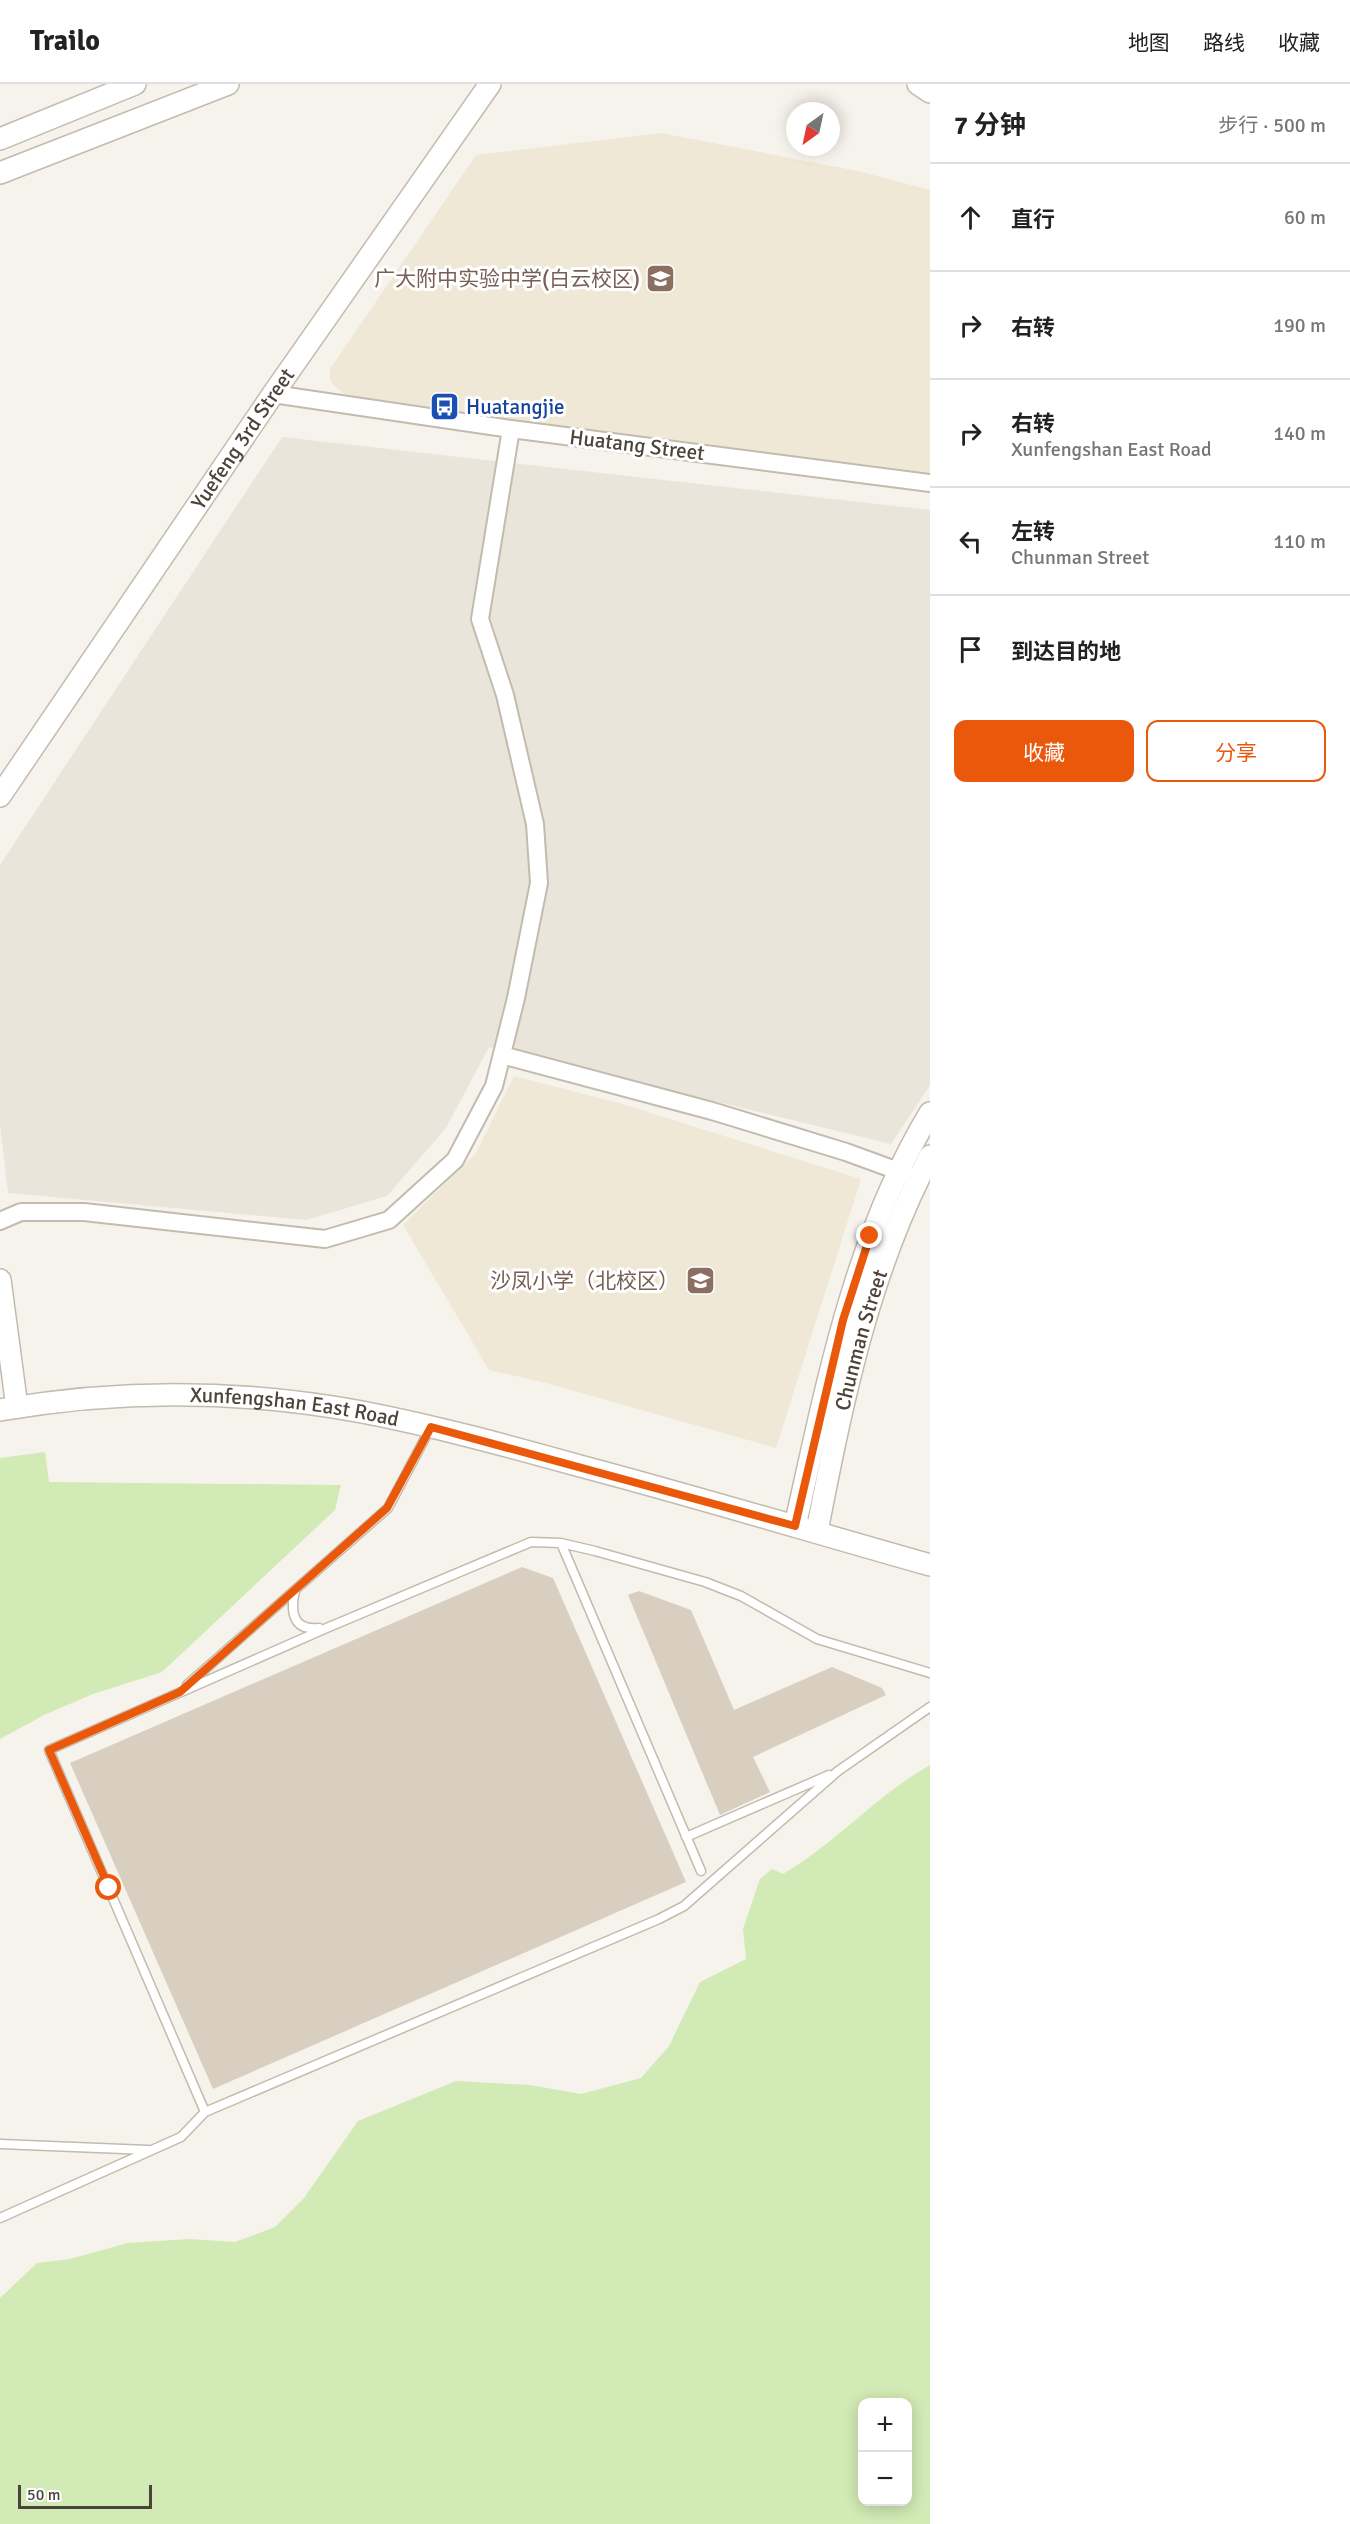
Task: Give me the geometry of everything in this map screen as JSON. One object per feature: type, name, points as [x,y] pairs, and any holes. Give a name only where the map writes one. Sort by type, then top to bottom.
[{"type":"street","points":[[0,139],[135,84]]},
{"type":"street","points":[[0,173],[228,84]]},
{"type":"street","name":"Yuefeng 3rd Street","points":[[0,796],[273,394],[490,84]]},
{"type":"street","points":[[918,84],[930,92]]},
{"type":"street","name":"Huatang Street","points":[[273,394],[510,429],[930,483]]},
{"type":"street","points":[[0,1221],[21,1212],[84,1212],[325,1239],[389,1220],[455,1160],[494,1086],[539,883],[535,824],[505,695],[480,619],[510,429]]},
{"type":"street","points":[[502,1055],[712,1112],[909,1175]]},
{"type":"street","name":"Chunman Street","points":[[817,1531],[858,1345],[930,1113]]},
{"type":"street","name":"Chunman Street","points":[[795,1526],[843,1320],[868,1244],[909,1175],[930,1156]]},
{"type":"street","points":[[0,1280],[9,1409]]},
{"type":"street","name":"Xunfengshan East Road","points":[[9,1409],[114,1397],[221,1396],[320,1405],[431,1427],[817,1531],[930,1564]]},
{"type":"lane","points":[[180,1692],[387,1508],[431,1427]]},
{"type":"lane","points":[[205,2112],[49,1750],[329,1627],[531,1542],[561,1543],[705,1582],[741,1596],[817,1639],[930,1673]]},
{"type":"lane","points":[[561,1543],[700,1871]]},
{"type":"lane","points":[[296,1590],[292,1606],[294,1616],[301,1625],[310,1629],[329,1627]]},
{"type":"lane","points":[[0,2218],[181,2137],[205,2112],[637,1929],[684,1906],[838,1771],[930,1707]]},
{"type":"lane","points":[[686,1837],[838,1771]]},
{"type":"lane","points":[[0,2144],[151,2151]]},
{"type":"shaded area","name":"广大附中实验中学(白云校区)","points":[[661,133],[858,171],[930,190],[930,475],[507,422],[348,397],[333,385],[330,379],[330,369],[476,155]]},
{"type":"shaded area","points":[[282,437],[930,510],[930,1085],[891,1144],[489,1047],[446,1128],[387,1196],[306,1220],[8,1193],[0,1124],[0,865]]},
{"type":"shaded area","name":"沙凤小学（北校区）","points":[[514,1076],[619,1103],[861,1179],[776,1448],[542,1382],[489,1370],[403,1225],[476,1153]]},
{"type":"green space","points":[[45,1452],[49,1482],[341,1485],[335,1510],[162,1672],[93,1694],[44,1715],[0,1739],[0,1458]]},
{"type":"green space","points":[[930,1765],[930,2524],[0,2524],[0,2298],[37,2263],[70,2259],[128,2243],[189,2239],[235,2242],[275,2227],[304,2198],[358,2121],[456,2081],[530,2085],[581,2094],[641,2078],[669,2046],[700,1982],[746,1959],[743,1929],[760,1879],[772,1869],[783,1874],[802,1862],[892,1790]]},
{"type":"building","points":[[522,1567],[553,1578],[686,1882],[213,2089],[70,1763]]},
{"type":"building","points":[[639,1591],[691,1610],[734,1710],[832,1667],[882,1688],[886,1695],[753,1757],[770,1792],[720,1815],[628,1595]]},
{"type":"place","name":"广大附中实验中学(白云校区)","points":[[661,279]]},
{"type":"place","name":"Huatangjie","points":[[445,407]]},
{"type":"place","name":"沙凤小学（北校区）","points":[[700,1281]]},
{"type":"route","points":[[109,1888],[49,1750],[180,1692],[387,1508],[431,1427],[611,1474],[795,1526],[843,1320],[870,1236]]}]
